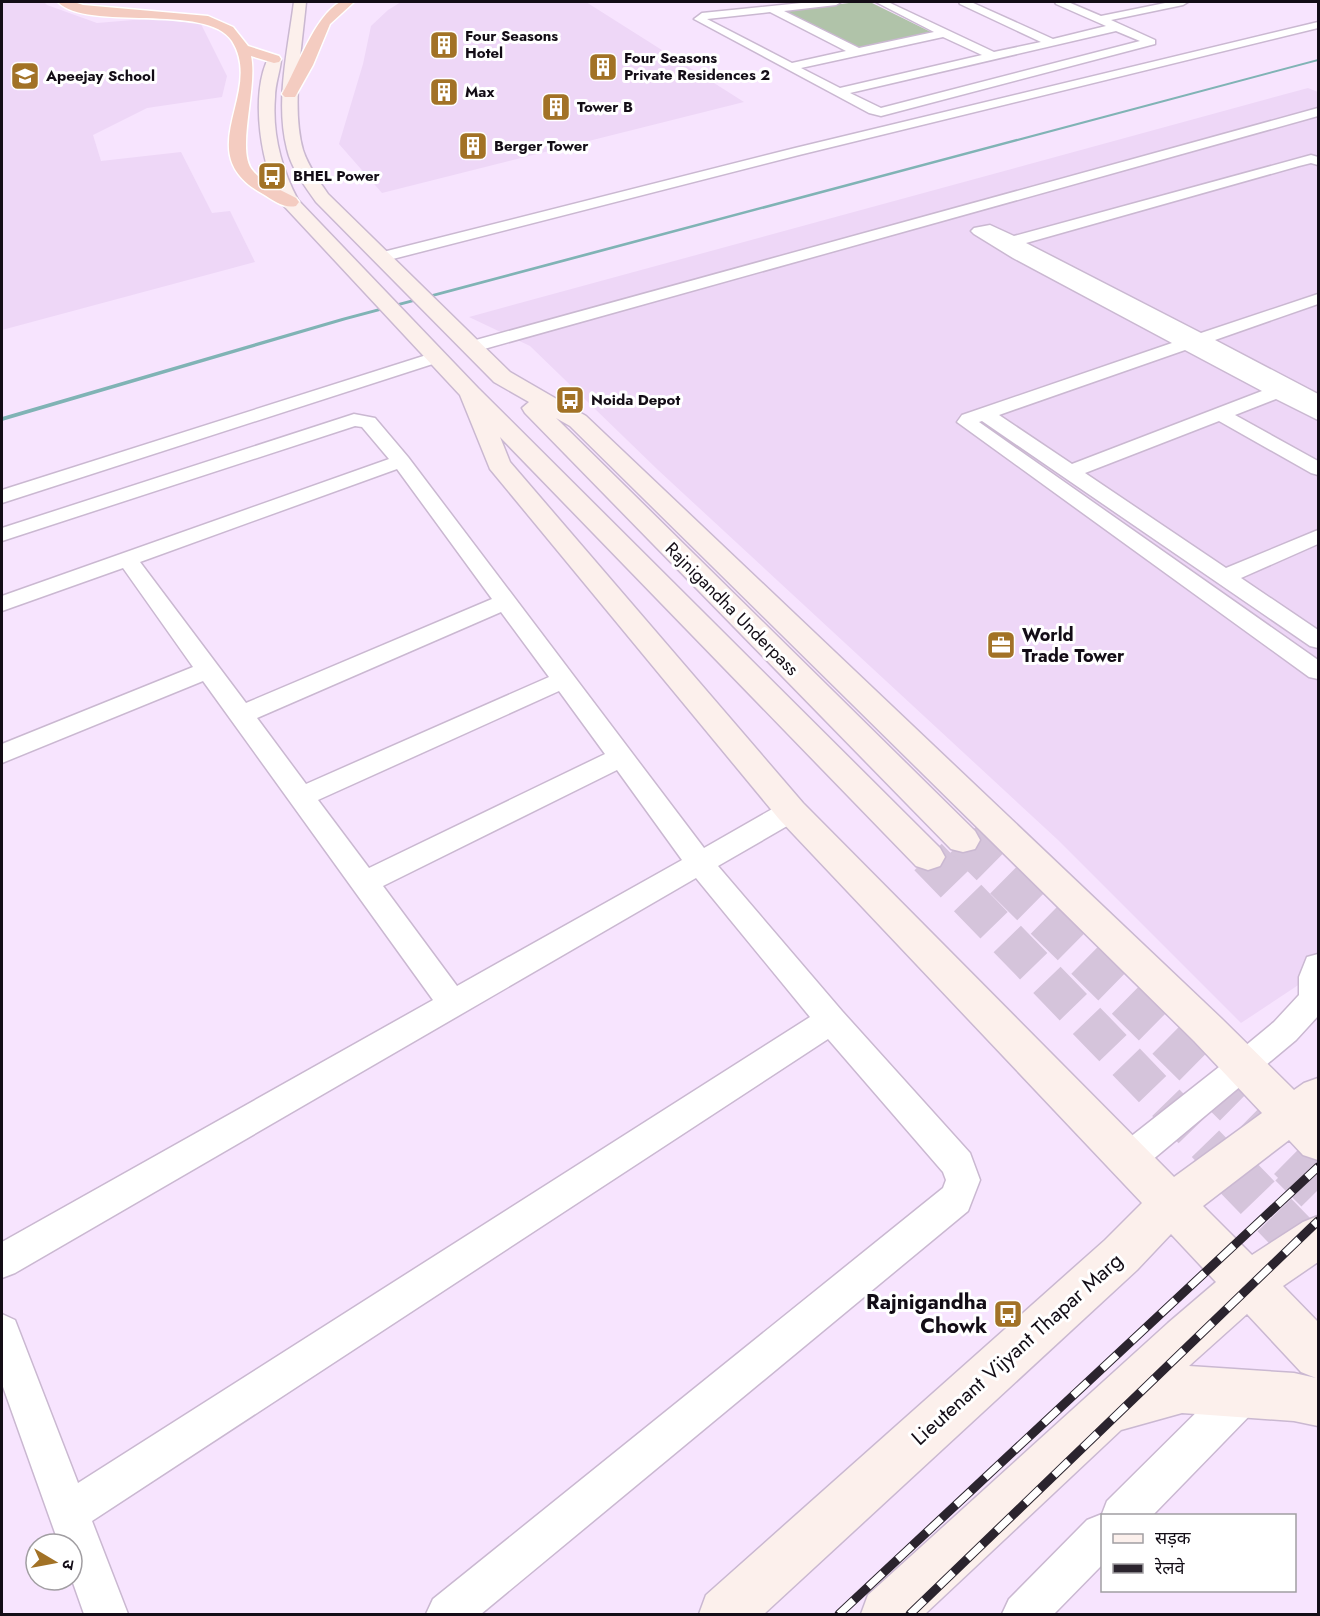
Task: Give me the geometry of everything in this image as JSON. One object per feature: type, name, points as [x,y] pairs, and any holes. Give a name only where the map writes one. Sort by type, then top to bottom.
[{"type":"highway","points":[[64,2],[81,9],[202,19],[216,23],[236,37],[242,49],[245,89],[236,137],[241,167],[256,183],[290,202]]},
{"type":"highway","points":[[86,2],[136,8],[195,4]]},
{"type":"highway","points":[[290,94],[310,56],[319,29],[326,17],[348,2]]},
{"type":"highway","points":[[242,49],[274,59],[245,89]]},
{"type":"main road","points":[[300,2],[290,94],[295,150],[306,174],[322,198],[502,377],[578,421],[1244,1066],[1309,1118]]},
{"type":"main road","name":"Rajnigandha Underpass","points":[[274,59],[267,95],[269,151],[290,202],[432,353],[928,857]]},
{"type":"main road","name":"Rajnigandha Underpass","points":[[502,377],[963,840]]},
{"type":"main road","points":[[471,393],[498,464],[791,811],[1318,1355]]},
{"type":"main road","name":"Lieutenant Vijyant Thapar Marg","points":[[725,1614],[1121,1255],[1171,1204],[1309,1118]]},
{"type":"main road","points":[[891,1613],[1108,1410],[1248,1284],[1318,1237]]},
{"type":"main road","points":[[1108,1410],[1182,1389],[1294,1397],[1318,1402]]},
{"type":"street","points":[[836,2],[702,16],[699,19],[873,111],[886,111],[1151,42],[1060,2]]},
{"type":"street","points":[[881,2],[992,56]]},
{"type":"street","points":[[964,2],[1051,42]]},
{"type":"street","points":[[1101,19],[1183,2]]},
{"type":"street","points":[[772,9],[857,52]]},
{"type":"street","points":[[384,260],[795,152],[1150,69],[1318,25]]},
{"type":"street","points":[[838,92],[1118,27]]},
{"type":"street","points":[[789,67],[945,33]]},
{"type":"street","points":[[466,343],[1318,112]]},
{"type":"street","points":[[1016,248],[1313,166]]},
{"type":"street","points":[[1016,248],[1313,166]]},
{"type":"street","points":[[1016,248],[1203,347],[1318,401]]},
{"type":"street","points":[[1060,406],[1318,299]]},
{"type":"street","points":[[984,424],[1203,347],[1318,315]]},
{"type":"street","points":[[1203,347],[1318,414]]},
{"type":"street","points":[[2,496],[432,353]]},
{"type":"street","points":[[1070,471],[1277,392]]},
{"type":"street","points":[[1220,414],[1318,469]]},
{"type":"street","points":[[984,424],[1004,426],[1026,418]]},
{"type":"street","points":[[2,535],[354,420],[368,422],[401,461],[700,863],[831,1020],[958,1164],[963,1180],[957,1199],[448,1614]]},
{"type":"street","points":[[984,424],[1308,652],[1318,671]]},
{"type":"street","points":[[1004,426],[1318,641]]},
{"type":"street","points":[[2,604],[401,461]]},
{"type":"street","points":[[1225,577],[1318,536]]},
{"type":"street","points":[[127,559],[453,1004]]},
{"type":"street","points":[[241,715],[505,602]]},
{"type":"street","points":[[2,754],[208,670]]},
{"type":"street","points":[[301,797],[563,680]]},
{"type":"street","points":[[364,883],[621,757]]},
{"type":"street","points":[[2,1261],[791,811]]},
{"type":"street","points":[[1127,1160],[1285,1031],[1315,999],[1314,977],[1318,966]]},
{"type":"street","points":[[68,1513],[831,1020]]},
{"type":"street","points":[[2,1333],[106,1614]]},
{"type":"street","points":[[1123,1514],[1244,1393]]},
{"type":"street","points":[[1024,1614],[1101,1536]]},
{"type":"shaded area","points":[[2,2],[44,2],[97,23],[157,18],[201,24],[227,76],[222,97],[147,108],[93,135],[101,161],[181,152],[212,213],[230,211],[255,262],[2,330]]},
{"type":"shaded area","points":[[401,2],[586,2],[744,102],[382,193],[339,144],[363,64],[371,26],[388,10]]},
{"type":"shaded area","points":[[1308,88],[1318,92],[1318,972],[1241,1023],[1058,840],[658,470],[530,346],[469,317]]},
{"type":"green space","points":[[870,2],[931,32],[860,48],[784,11]]},
{"type":"waterway","points":[[2,419],[344,319],[1318,60]]},
{"type":"tunnel","points":[[963,840],[1293,1166]]},
{"type":"tunnel","points":[[928,857],[1227,1166]]},
{"type":"tunnel","points":[[1225,1164],[1318,1260]]},
{"type":"tunnel","points":[[1292,1164],[1318,1190]]},
{"type":"railway","points":[[839,1614],[1318,1167]]},
{"type":"railway","points":[[910,1614],[1318,1221]]},
{"type":"place","name":"Four Seasons Hotel","points":[[444,45]]},
{"type":"place","name":"Four Seasons Private Residences 2","points":[[603,67]]},
{"type":"place","name":"Apeejay School","points":[[25,76]]},
{"type":"place","name":"Max","points":[[444,92]]},
{"type":"place","name":"Tower B","points":[[556,107]]},
{"type":"place","name":"Berger Tower","points":[[473,146]]},
{"type":"place","name":"BHEL Power","points":[[272,176]]},
{"type":"place","name":"Noida Depot","points":[[570,400]]},
{"type":"place","name":"World Trade Tower","points":[[1001,645]]},
{"type":"place","name":"Rajnigandha Chowk","points":[[1008,1314]]}]
